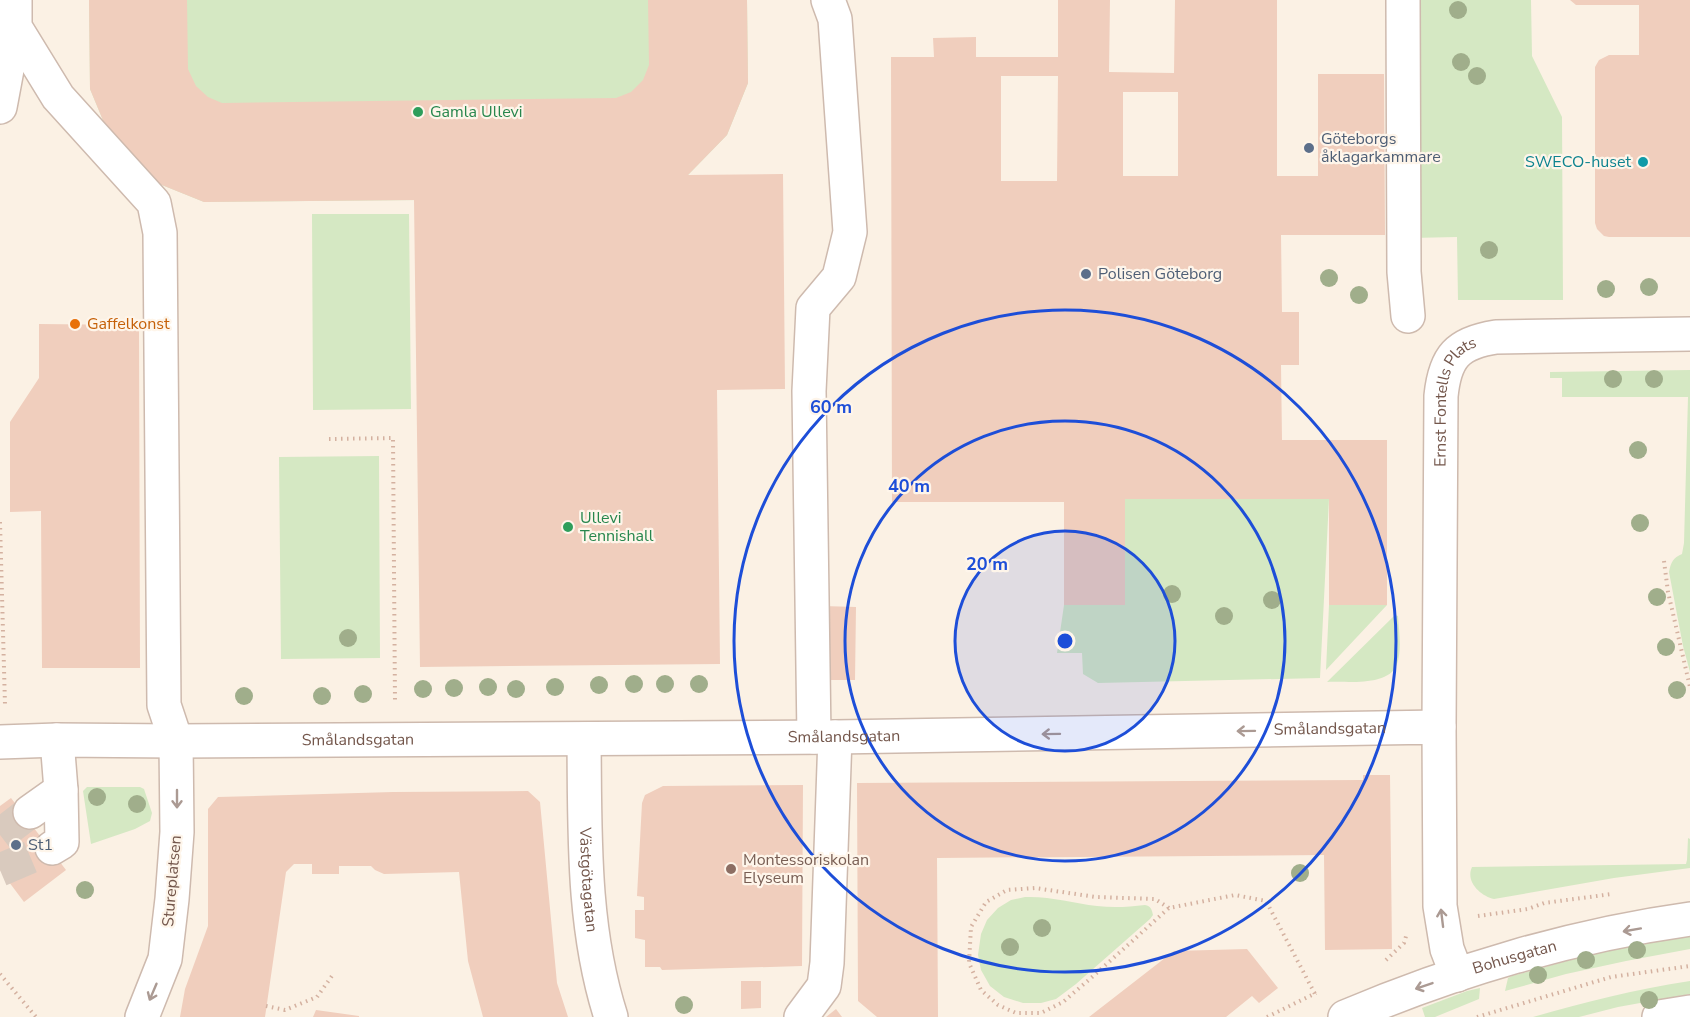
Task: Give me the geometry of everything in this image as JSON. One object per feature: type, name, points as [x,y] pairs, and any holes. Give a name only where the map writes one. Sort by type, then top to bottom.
[{"type":"street","points":[[801,1017],[824,986],[827,963],[818,737],[809,391],[813,308],[839,277],[850,232],[835,19],[828,0]]},
{"type":"street","points":[[1403,0],[1404,272],[1408,316]]},
{"type":"street","points":[[0,107],[15,13]]},
{"type":"street","name":"Stureplatsen","points":[[15,13],[58,97],[154,203],[160,233],[164,705],[177,741],[177,832],[165,959],[142,1017]]},
{"type":"street","name":"Ernst Fontells Plats","points":[[1439,727],[1441,396],[1442,380],[1447,365],[1464,346],[1496,336],[1690,334]]},
{"type":"street","points":[[1439,727],[1440,906],[1447,949],[1457,975]]},
{"type":"street","name":"Smålandsgatan","points":[[0,742],[818,737],[1439,727]]},
{"type":"street","name":"Västgötagatan","points":[[584,739],[586,868],[591,930],[604,996],[611,1017]]},
{"type":"street","points":[[52,848],[62,842],[57,740]]},
{"type":"street","points":[[30,812],[61,790]]},
{"type":"street","name":"Bohusgatan","points":[[1345,1017],[1401,994],[1457,975],[1590,937],[1690,919]]},
{"type":"street","points":[[1659,1017],[1690,1012]]},
{"type":"path","points":[[328,439],[393,438],[395,702]]},
{"type":"path","points":[[0,522],[5,705]]},
{"type":"path","points":[[1664,561],[1668,592],[1690,687]]},
{"type":"path","points":[[1169,908],[1155,899],[1096,897],[1035,888],[1006,890],[986,902],[971,927],[969,963],[981,990],[998,1005],[1014,1015],[1041,1013],[1063,1002],[1169,908],[1235,896],[1266,901],[1315,994]]},
{"type":"path","points":[[1477,1017],[1611,977],[1690,966]]},
{"type":"path","points":[[266,1006],[285,1010],[317,997],[334,973]]},
{"type":"path","points":[[0,974],[36,1017]]},
{"type":"green space","name":"Gamla Ullevi","points":[[89,0],[747,0],[748,83],[727,135],[688,175],[635,198],[204,202],[152,181],[112,142],[90,89]]},
{"type":"green space","points":[[1410,0],[1531,0],[1532,56],[1562,117],[1563,300],[1458,300],[1457,237],[1411,238]]},
{"type":"green space","points":[[312,214],[409,214],[411,409],[313,410]]},
{"type":"green space","points":[[1690,370],[1690,672],[1669,572],[1673,561],[1682,554],[1684,543],[1688,397],[1562,397],[1562,378],[1550,378],[1550,372]]},
{"type":"green space","points":[[379,456],[380,658],[281,659],[279,457]]},
{"type":"green space","points":[[1125,499],[1329,499],[1320,678],[1098,683],[1083,674],[1082,653],[1057,653],[1064,605],[1125,605]]},
{"type":"green space","points":[[1329,605],[1387,605],[1326,670]]},
{"type":"green space","points":[[1395,615],[1398,616],[1400,647],[1399,659],[1393,671],[1377,680],[1327,682]]},
{"type":"green space","points":[[87,787],[140,787],[144,789],[152,813],[150,821],[135,829],[91,844],[83,791]]},
{"type":"green space","points":[[1688,838],[1690,839],[1690,868],[1614,878],[1494,899],[1479,892],[1472,883],[1470,873],[1472,867],[1686,864]]},
{"type":"green space","points":[[1025,897],[1103,907],[1145,905],[1150,907],[1153,915],[1056,999],[1041,1003],[1023,1003],[1004,997],[990,986],[981,970],[978,955],[981,934],[987,920],[998,908],[1011,900]]},
{"type":"green space","points":[[1690,934],[1690,949],[1566,974],[1505,991],[1508,978],[1512,976],[1618,947]]},
{"type":"green space","points":[[1690,981],[1690,994],[1618,1007],[1579,1017],[1533,1017],[1611,996]]},
{"type":"green space","points":[[1480,988],[1479,999],[1435,1017],[1425,1017],[1422,1008]]},
{"type":"building","name":"Ullevi Tennishall","points":[[89,0],[187,0],[188,69],[196,86],[208,97],[222,103],[616,98],[631,92],[643,80],[649,65],[648,0],[747,0],[748,83],[727,135],[688,175],[783,174],[785,389],[717,390],[720,664],[420,667],[414,200],[204,202],[152,181],[112,142],[90,89]]},
{"type":"building","name":"Polisen Göteborg","points":[[1058,0],[1110,0],[1109,72],[1174,73],[1175,0],[1277,0],[1277,176],[1318,176],[1318,74],[1384,74],[1385,235],[1281,235],[1282,312],[1299,312],[1299,365],[1281,365],[1282,440],[1387,440],[1387,605],[1329,605],[1329,499],[1125,499],[1125,605],[1064,605],[1064,502],[892,502],[891,57],[934,57],[933,38],[976,37],[976,57],[1058,57]],"holes":[[[1001,76],[1058,76],[1057,181],[1001,181]],[[1123,92],[1178,92],[1178,176],[1123,176]]]},
{"type":"building","name":"SWECO-huset","points":[[1570,0],[1690,0],[1690,237],[1609,237],[1604,236],[1597,229],[1595,223],[1595,67],[1599,60],[1609,55],[1639,55],[1639,5],[1576,5]]},
{"type":"building","points":[[39,324],[139,325],[140,668],[42,668],[41,511],[10,512],[10,422],[39,378]]},
{"type":"building","points":[[823,606],[856,607],[855,680],[822,680]]},
{"type":"building","points":[[1363,775],[1390,775],[1392,949],[1325,950],[1324,855],[937,858],[938,1017],[877,1017],[858,1001],[857,783],[1363,780]]},
{"type":"building","points":[[803,785],[802,966],[662,970],[660,967],[645,967],[645,940],[635,938],[635,910],[644,910],[644,897],[637,896],[642,803],[645,795],[663,786]]},
{"type":"building","points":[[528,791],[540,802],[557,983],[568,1017],[483,1017],[468,961],[459,872],[384,874],[371,866],[339,866],[339,874],[312,874],[312,864],[294,864],[286,872],[265,1017],[180,1017],[185,989],[208,926],[208,809],[218,797]]},
{"type":"building","points":[[11,798],[66,870],[24,902],[0,870],[0,806]]},
{"type":"building","points":[[1247,949],[1278,988],[1259,1003],[1252,996],[1226,1017],[1089,1017],[1174,951]]},
{"type":"building","points":[[741,981],[761,981],[761,1008],[741,1009]]},
{"type":"building","points":[[836,1009],[842,1017],[826,1017]]},
{"type":"building","points":[[316,1010],[359,1016],[359,1017],[313,1017]]},
{"type":"tunnel","points":[[0,835],[30,812]]},
{"type":"tunnel","points":[[0,870],[52,848]]},
{"type":"place","name":"Gamla Ullevi","points":[[418,112]]},
{"type":"place","name":"Göteborgs åklagarkammare","points":[[1309,148]]},
{"type":"place","name":"SWECO-huset","points":[[1643,162]]},
{"type":"place","name":"Polisen Göteborg","points":[[1086,274]]},
{"type":"place","name":"Gaffelkonst","points":[[75,324]]},
{"type":"place","name":"Ullevi Tennishall","points":[[568,527]]},
{"type":"place","name":"St1","points":[[16,845]]},
{"type":"place","name":"Montessoriskolan Elyseum","points":[[731,869]]}]
